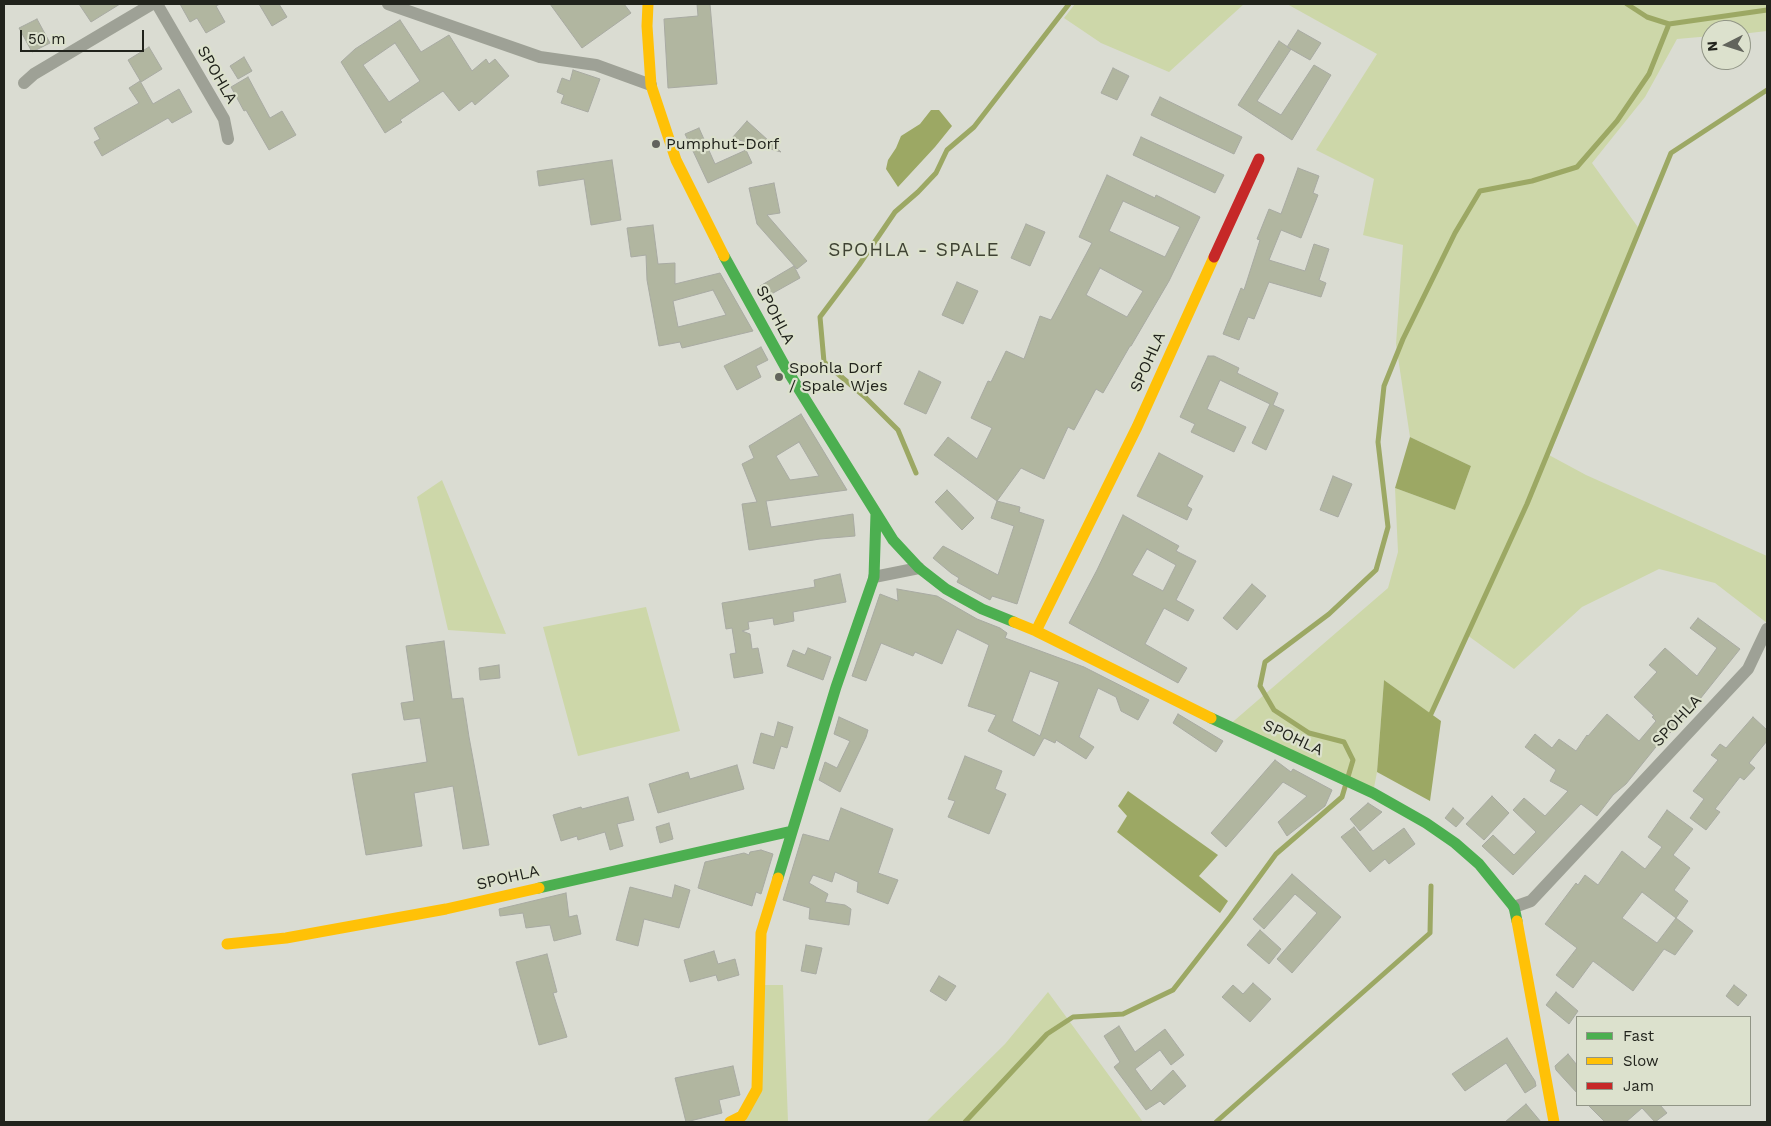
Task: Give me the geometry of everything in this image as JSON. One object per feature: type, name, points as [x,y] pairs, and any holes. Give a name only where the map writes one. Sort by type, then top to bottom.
[{"type":"street","points":[[24,83],[34,74],[152,4]]},
{"type":"street","name":"SPOHLA","points":[[157,4],[224,119],[228,139]]},
{"type":"street","points":[[388,4],[540,57],[596,65],[651,86]]},
{"type":"street","name":"SPOHLA","points":[[648,4],[647,26],[651,86],[676,160],[713,235],[787,370],[893,540],[919,568],[946,588],[982,608],[1036,630],[1228,726],[1360,787],[1426,823],[1455,843],[1479,864],[1514,907],[1554,1122]]},
{"type":"street","name":"SPOHLA","points":[[1036,630],[1137,427],[1259,159]]},
{"type":"street","points":[[730,1122],[742,1116],[757,1089],[762,934],[836,687],[874,576],[876,514]]},
{"type":"street","points":[[874,576],[919,568]]},
{"type":"street","name":"SPOHLA","points":[[1514,907],[1531,901],[1748,669],[1767,629]]},
{"type":"street","name":"SPOHLA","points":[[227,944],[286,938],[446,909],[792,831]]},
{"type":"shaded area","points":[[1075,4],[1244,4],[1169,72],[1101,43],[1064,18]]},
{"type":"shaded area","points":[[1287,4],[1767,4],[1767,31],[1751,33],[1751,20],[1701,20],[1701,37],[1677,39],[1645,97],[1592,163],[1640,230],[1547,454],[1586,475],[1767,556],[1767,623],[1715,583],[1659,569],[1582,607],[1514,669],[1467,635],[1431,714],[1384,680],[1377,772],[1373,793],[1228,726],[1388,588],[1398,552],[1395,488],[1455,510],[1471,466],[1410,437],[1396,344],[1403,245],[1363,235],[1374,179],[1316,150],[1377,54]]},
{"type":"shaded area","points":[[931,110],[939,110],[952,126],[898,187],[886,169],[888,160],[901,136],[920,124]]},
{"type":"shaded area","points":[[1410,437],[1471,466],[1455,510],[1395,488]]},
{"type":"shaded area","points":[[442,480],[506,634],[448,630],[417,497]]},
{"type":"shaded area","points":[[646,607],[680,731],[578,756],[543,627]]},
{"type":"shaded area","points":[[1384,680],[1441,721],[1430,801],[1377,772]]},
{"type":"shaded area","points":[[1128,791],[1218,855],[1199,876],[1228,901],[1220,913],[1117,832],[1127,816],[1118,806]]},
{"type":"shaded area","points":[[759,985],[783,985],[788,1122],[730,1122],[757,1089]]},
{"type":"shaded area","points":[[1048,992],[1143,1122],[926,1122],[1005,1044]]},
{"type":"building","points":[[79,4],[120,4],[91,22]]},
{"type":"building","points":[[180,4],[220,4],[216,6],[225,22],[206,33],[197,18],[190,22]]},
{"type":"building","points":[[259,4],[279,4],[287,17],[272,26]]},
{"type":"building","points":[[550,4],[624,4],[631,13],[582,48]]},
{"type":"building","points":[[697,4],[710,4],[717,84],[668,88],[664,19],[698,16]]},
{"type":"building","points":[[37,19],[50,43],[32,52],[19,28]]},
{"type":"building","points":[[400,20],[421,52],[449,35],[472,71],[486,59],[489,64],[495,59],[509,76],[475,105],[472,101],[459,111],[443,91],[400,120],[402,122],[385,133],[341,62],[355,49]],"holes":[[[395,43],[420,81],[389,102],[363,65]]]},
{"type":"building","points":[[1298,30],[1321,43],[1310,60],[1287,47]]},
{"type":"building","points":[[1279,41],[1291,49],[1257,101],[1281,115],[1314,65],[1331,75],[1292,140],[1238,105]]},
{"type":"building","points":[[149,47],[162,69],[141,82],[128,60]]},
{"type":"building","points":[[244,57],[252,71],[238,79],[230,66]]},
{"type":"building","points":[[1113,68],[1129,76],[1117,100],[1101,93]]},
{"type":"building","points":[[573,70],[600,79],[588,112],[561,103],[564,95],[557,92],[562,78],[570,81]]},
{"type":"building","points":[[248,77],[270,118],[282,111],[296,135],[269,150],[231,87]]},
{"type":"building","points":[[140,81],[153,104],[179,89],[192,112],[172,123],[168,118],[102,156],[94,142],[100,139],[94,128],[139,103],[129,88]]},
{"type":"building","points":[[1160,97],[1242,137],[1234,154],[1151,115]]},
{"type":"building","points":[[747,121],[781,152],[732,138]]},
{"type":"building","points":[[699,128],[715,164],[746,150],[752,163],[708,183],[685,134]]},
{"type":"building","points":[[1141,137],[1224,175],[1215,193],[1133,155]]},
{"type":"building","points":[[612,160],[621,220],[591,225],[584,179],[539,186],[537,171]]},
{"type":"building","points":[[1298,168],[1319,176],[1313,193],[1318,195],[1301,238],[1281,230],[1269,260],[1305,271],[1314,244],[1329,249],[1319,280],[1326,283],[1321,297],[1269,282],[1254,319],[1248,317],[1239,340],[1223,334],[1241,288],[1244,290],[1260,240],[1257,239],[1269,209],[1281,214]]},
{"type":"building","points":[[1107,175],[1155,198],[1156,195],[1200,217],[1169,281],[1131,346],[1103,393],[1096,389],[1074,430],[1068,427],[1044,479],[1021,468],[997,501],[934,455],[948,437],[977,459],[992,428],[971,418],[988,381],[991,382],[1006,351],[1024,359],[1040,316],[1051,320],[1092,243],[1079,237]],"holes":[[[1123,201],[1180,227],[1165,257],[1109,231]],[[1100,268],[1143,291],[1127,317],[1086,295]]]},
{"type":"building","points":[[774,183],[780,213],[767,215],[807,261],[797,269],[757,224],[749,188]]},
{"type":"building","points":[[1026,224],[1045,232],[1030,266],[1011,258]]},
{"type":"building","points":[[653,225],[658,264],[675,263],[675,284],[720,273],[753,331],[682,348],[680,342],[659,346],[647,280],[646,255],[631,257],[627,228]],"holes":[[[713,290],[726,315],[678,327],[673,301]]]},
{"type":"building","points":[[794,266],[800,278],[766,297],[760,286]]},
{"type":"building","points":[[957,282],[978,291],[963,324],[942,315]]},
{"type":"building","points":[[761,347],[768,360],[756,366],[761,377],[737,390],[724,366]]},
{"type":"building","points":[[1208,356],[1214,356],[1239,368],[1237,373],[1278,393],[1273,405],[1284,410],[1266,450],[1252,443],[1270,404],[1220,380],[1207,409],[1246,427],[1234,452],[1191,432],[1195,424],[1180,417]]},
{"type":"building","points":[[919,371],[941,382],[926,414],[904,404]]},
{"type":"building","points":[[801,414],[847,490],[766,501],[771,527],[853,514],[855,536],[820,539],[749,550],[742,504],[757,502],[742,464],[754,458],[749,446]],"holes":[[[799,442],[819,476],[790,480],[776,456]]]},
{"type":"building","points":[[1159,453],[1203,476],[1187,506],[1192,509],[1187,520],[1137,496]]},
{"type":"building","points":[[1333,476],[1352,484],[1338,517],[1320,510]]},
{"type":"building","points":[[947,490],[974,518],[962,530],[935,502]]},
{"type":"building","points":[[997,501],[1020,507],[1019,512],[1044,520],[1017,604],[992,596],[990,600],[957,582],[959,578],[933,558],[943,546],[998,575],[1014,526],[991,518]]},
{"type":"building","points":[[1123,515],[1179,546],[1176,551],[1196,561],[1176,600],[1194,610],[1188,621],[1164,608],[1145,644],[1187,668],[1178,683],[1069,623]],"holes":[[[1147,549],[1176,565],[1163,591],[1132,575]]]},
{"type":"building","points":[[840,574],[846,602],[793,612],[794,621],[774,625],[773,618],[748,622],[749,629],[742,631],[750,634],[752,649],[758,648],[763,673],[734,678],[730,654],[736,653],[732,628],[726,629],[722,603],[815,587],[814,580]]},
{"type":"building","points":[[1252,584],[1266,596],[1237,630],[1223,618]]},
{"type":"building","points":[[897,589],[937,596],[977,619],[1000,628],[1007,633],[1005,638],[1084,667],[1149,700],[1138,720],[1121,711],[1116,697],[1098,688],[1079,737],[1094,747],[1086,759],[1056,740],[1055,743],[1044,738],[1034,756],[988,731],[996,715],[968,706],[989,645],[957,629],[942,664],[915,652],[913,656],[881,643],[866,681],[852,676],[880,594],[898,601]],"holes":[[[1030,671],[1059,682],[1040,736],[1012,721]]]},
{"type":"building","points":[[1698,618],[1740,649],[1696,704],[1670,733],[1668,732],[1597,816],[1581,804],[1513,875],[1482,846],[1493,835],[1514,855],[1536,832],[1513,810],[1524,798],[1545,816],[1568,791],[1550,781],[1556,770],[1525,747],[1535,734],[1552,748],[1559,739],[1576,751],[1587,735],[1607,714],[1639,741],[1656,721],[1652,717],[1654,716],[1634,697],[1657,672],[1649,665],[1665,648],[1697,676],[1717,648],[1690,628]]},
{"type":"building","points":[[444,641],[452,699],[463,698],[489,845],[463,849],[453,786],[414,793],[422,846],[366,855],[352,774],[427,762],[420,718],[404,720],[401,703],[414,701],[406,646]]},
{"type":"building","points":[[808,648],[831,657],[823,680],[787,666],[793,650],[805,655]]},
{"type":"building","points":[[499,665],[500,678],[480,680],[479,668]]},
{"type":"building","points":[[1178,714],[1223,741],[1216,752],[1173,723]]},
{"type":"building","points":[[839,717],[868,730],[840,792],[819,780],[825,762],[837,768],[850,741],[834,734]]},
{"type":"building","points":[[1753,717],[1767,730],[1767,741],[1749,763],[1755,768],[1744,780],[1740,777],[1715,809],[1720,812],[1706,830],[1690,818],[1704,799],[1693,791],[1718,760],[1711,755],[1720,744],[1726,748]]},
{"type":"building","points":[[778,722],[793,727],[787,748],[781,746],[774,769],[753,763],[761,733],[774,737]]},
{"type":"building","points":[[965,756],[1002,771],[995,789],[1006,794],[989,834],[948,817],[955,801],[948,799]]},
{"type":"building","points":[[1275,760],[1291,772],[1293,769],[1332,790],[1325,806],[1287,836],[1278,822],[1307,796],[1283,782],[1226,847],[1211,833]]},
{"type":"building","points":[[737,765],[744,789],[658,813],[649,784],[688,772],[690,779]]},
{"type":"building","points":[[1492,796],[1509,813],[1484,840],[1466,824]]},
{"type":"building","points":[[628,797],[634,820],[617,824],[623,846],[610,850],[605,832],[578,840],[577,836],[561,841],[553,815]]},
{"type":"building","points":[[1368,803],[1382,812],[1360,831],[1350,819]]},
{"type":"building","points":[[841,808],[893,829],[878,873],[898,880],[888,904],[857,892],[858,882],[835,872],[832,882],[813,875],[809,883],[828,894],[825,902],[845,905],[851,909],[849,925],[809,919],[810,908],[783,900],[803,834],[829,841]]},
{"type":"building","points":[[1453,808],[1464,818],[1456,827],[1445,818]]},
{"type":"building","points":[[1667,810],[1693,829],[1673,855],[1690,868],[1674,890],[1688,901],[1676,918],[1693,931],[1675,955],[1664,949],[1633,991],[1593,961],[1573,988],[1556,975],[1577,948],[1545,924],[1576,883],[1578,885],[1585,875],[1598,885],[1622,851],[1645,869],[1662,847],[1648,837]],"holes":[[[1642,892],[1676,918],[1657,943],[1622,918]]]},
{"type":"building","points":[[669,823],[673,839],[660,843],[656,827]]},
{"type":"building","points":[[1354,827],[1373,851],[1404,828],[1415,844],[1389,864],[1385,859],[1370,872],[1341,837]]},
{"type":"building","points":[[761,850],[773,854],[761,894],[756,892],[752,906],[698,888],[705,862],[744,853],[749,855],[750,852]]},
{"type":"building","points":[[1292,874],[1341,917],[1292,973],[1277,959],[1317,913],[1295,894],[1264,929],[1253,919]]},
{"type":"building","points":[[675,885],[690,890],[679,928],[644,919],[638,946],[616,940],[630,887],[672,898]]},
{"type":"building","points":[[566,893],[569,917],[577,915],[581,934],[554,941],[550,925],[526,928],[523,913],[500,916],[499,909]]},
{"type":"building","points":[[1260,930],[1281,949],[1269,964],[1247,945]]},
{"type":"building","points":[[806,945],[822,948],[816,974],[801,971]]},
{"type":"building","points":[[714,951],[718,964],[735,959],[739,975],[718,981],[716,975],[690,982],[684,960]]},
{"type":"building","points":[[547,954],[557,992],[553,993],[567,1037],[539,1045],[516,962]]},
{"type":"building","points":[[939,976],[956,986],[946,1001],[930,991]]},
{"type":"building","points":[[1253,983],[1271,999],[1250,1022],[1222,997],[1233,985],[1243,994]]},
{"type":"building","points":[[1734,985],[1747,995],[1738,1006],[1726,996]]},
{"type":"building","points":[[1556,992],[1578,1011],[1569,1024],[1546,1005]]},
{"type":"building","points":[[1119,1026],[1135,1052],[1165,1029],[1184,1055],[1171,1065],[1160,1050],[1135,1069],[1151,1091],[1173,1070],[1186,1086],[1164,1105],[1160,1101],[1146,1110],[1114,1067],[1120,1062],[1104,1036]]},
{"type":"building","points":[[1507,1038],[1535,1081],[1536,1086],[1525,1093],[1506,1063],[1465,1091],[1452,1074]]},
{"type":"building","points":[[1568,1054],[1576,1064],[1576,1092],[1556,1070],[1555,1066]]},
{"type":"building","points":[[733,1066],[740,1095],[719,1100],[722,1113],[686,1122],[675,1078]]},
{"type":"building","points":[[1526,1104],[1541,1122],[1505,1122]]},
{"type":"building","points":[[1589,1106],[1661,1106],[1667,1113],[1655,1122],[1642,1108],[1626,1122],[1605,1122]]},
{"type":"waterway","points":[[916,473],[898,430],[865,397],[824,362],[820,317],[859,265],[895,212],[936,173],[947,150],[974,127],[1069,4]]},
{"type":"waterway","points":[[1627,4],[1647,17],[1669,24]]},
{"type":"waterway","points":[[965,1122],[1047,1034],[1073,1017],[1123,1014],[1173,990],[1276,854],[1342,797],[1353,760],[1344,742],[1309,733],[1274,710],[1260,686],[1265,662],[1329,614],[1376,570],[1388,527],[1378,442],[1384,386],[1403,339],[1455,233],[1480,191],[1532,181],[1577,167],[1617,121],[1649,74],[1669,24],[1767,10]]},
{"type":"waterway","points":[[1431,714],[1527,504],[1671,153],[1767,90]]},
{"type":"waterway","points":[[1216,1122],[1430,933],[1431,886]]},
{"type":"traffic: fast","points":[[724,256],[787,370],[893,540],[919,568],[946,589],[982,609],[1014,622]]},
{"type":"traffic: fast","points":[[778,878],[836,687],[874,577],[876,514]]},
{"type":"traffic: fast","points":[[1211,718],[1373,793],[1426,823],[1455,843],[1479,864],[1514,907],[1517,921]]},
{"type":"traffic: fast","points":[[539,888],[792,831]]},
{"type":"traffic: slow","points":[[648,4],[647,26],[651,85],[676,160],[724,256]]},
{"type":"traffic: slow","points":[[1036,631],[1137,427],[1214,257]]},
{"type":"traffic: slow","points":[[1014,622],[1036,631],[1211,718]]},
{"type":"traffic: slow","points":[[730,1122],[742,1116],[757,1089],[761,933],[778,878]]},
{"type":"traffic: slow","points":[[227,944],[286,938],[446,909],[539,888]]},
{"type":"traffic: slow","points":[[1517,921],[1554,1122]]},
{"type":"traffic: jam","points":[[1214,257],[1259,159]]},
{"type":"place","name":"Pumphut-Dorf","points":[[656,144]]},
{"type":"place","name":"Spohla Dorf / Spale Wjes","points":[[779,377]]},
{"type":"district","name":"SPOHLA - SPALE","points":[[914,250]]}]
